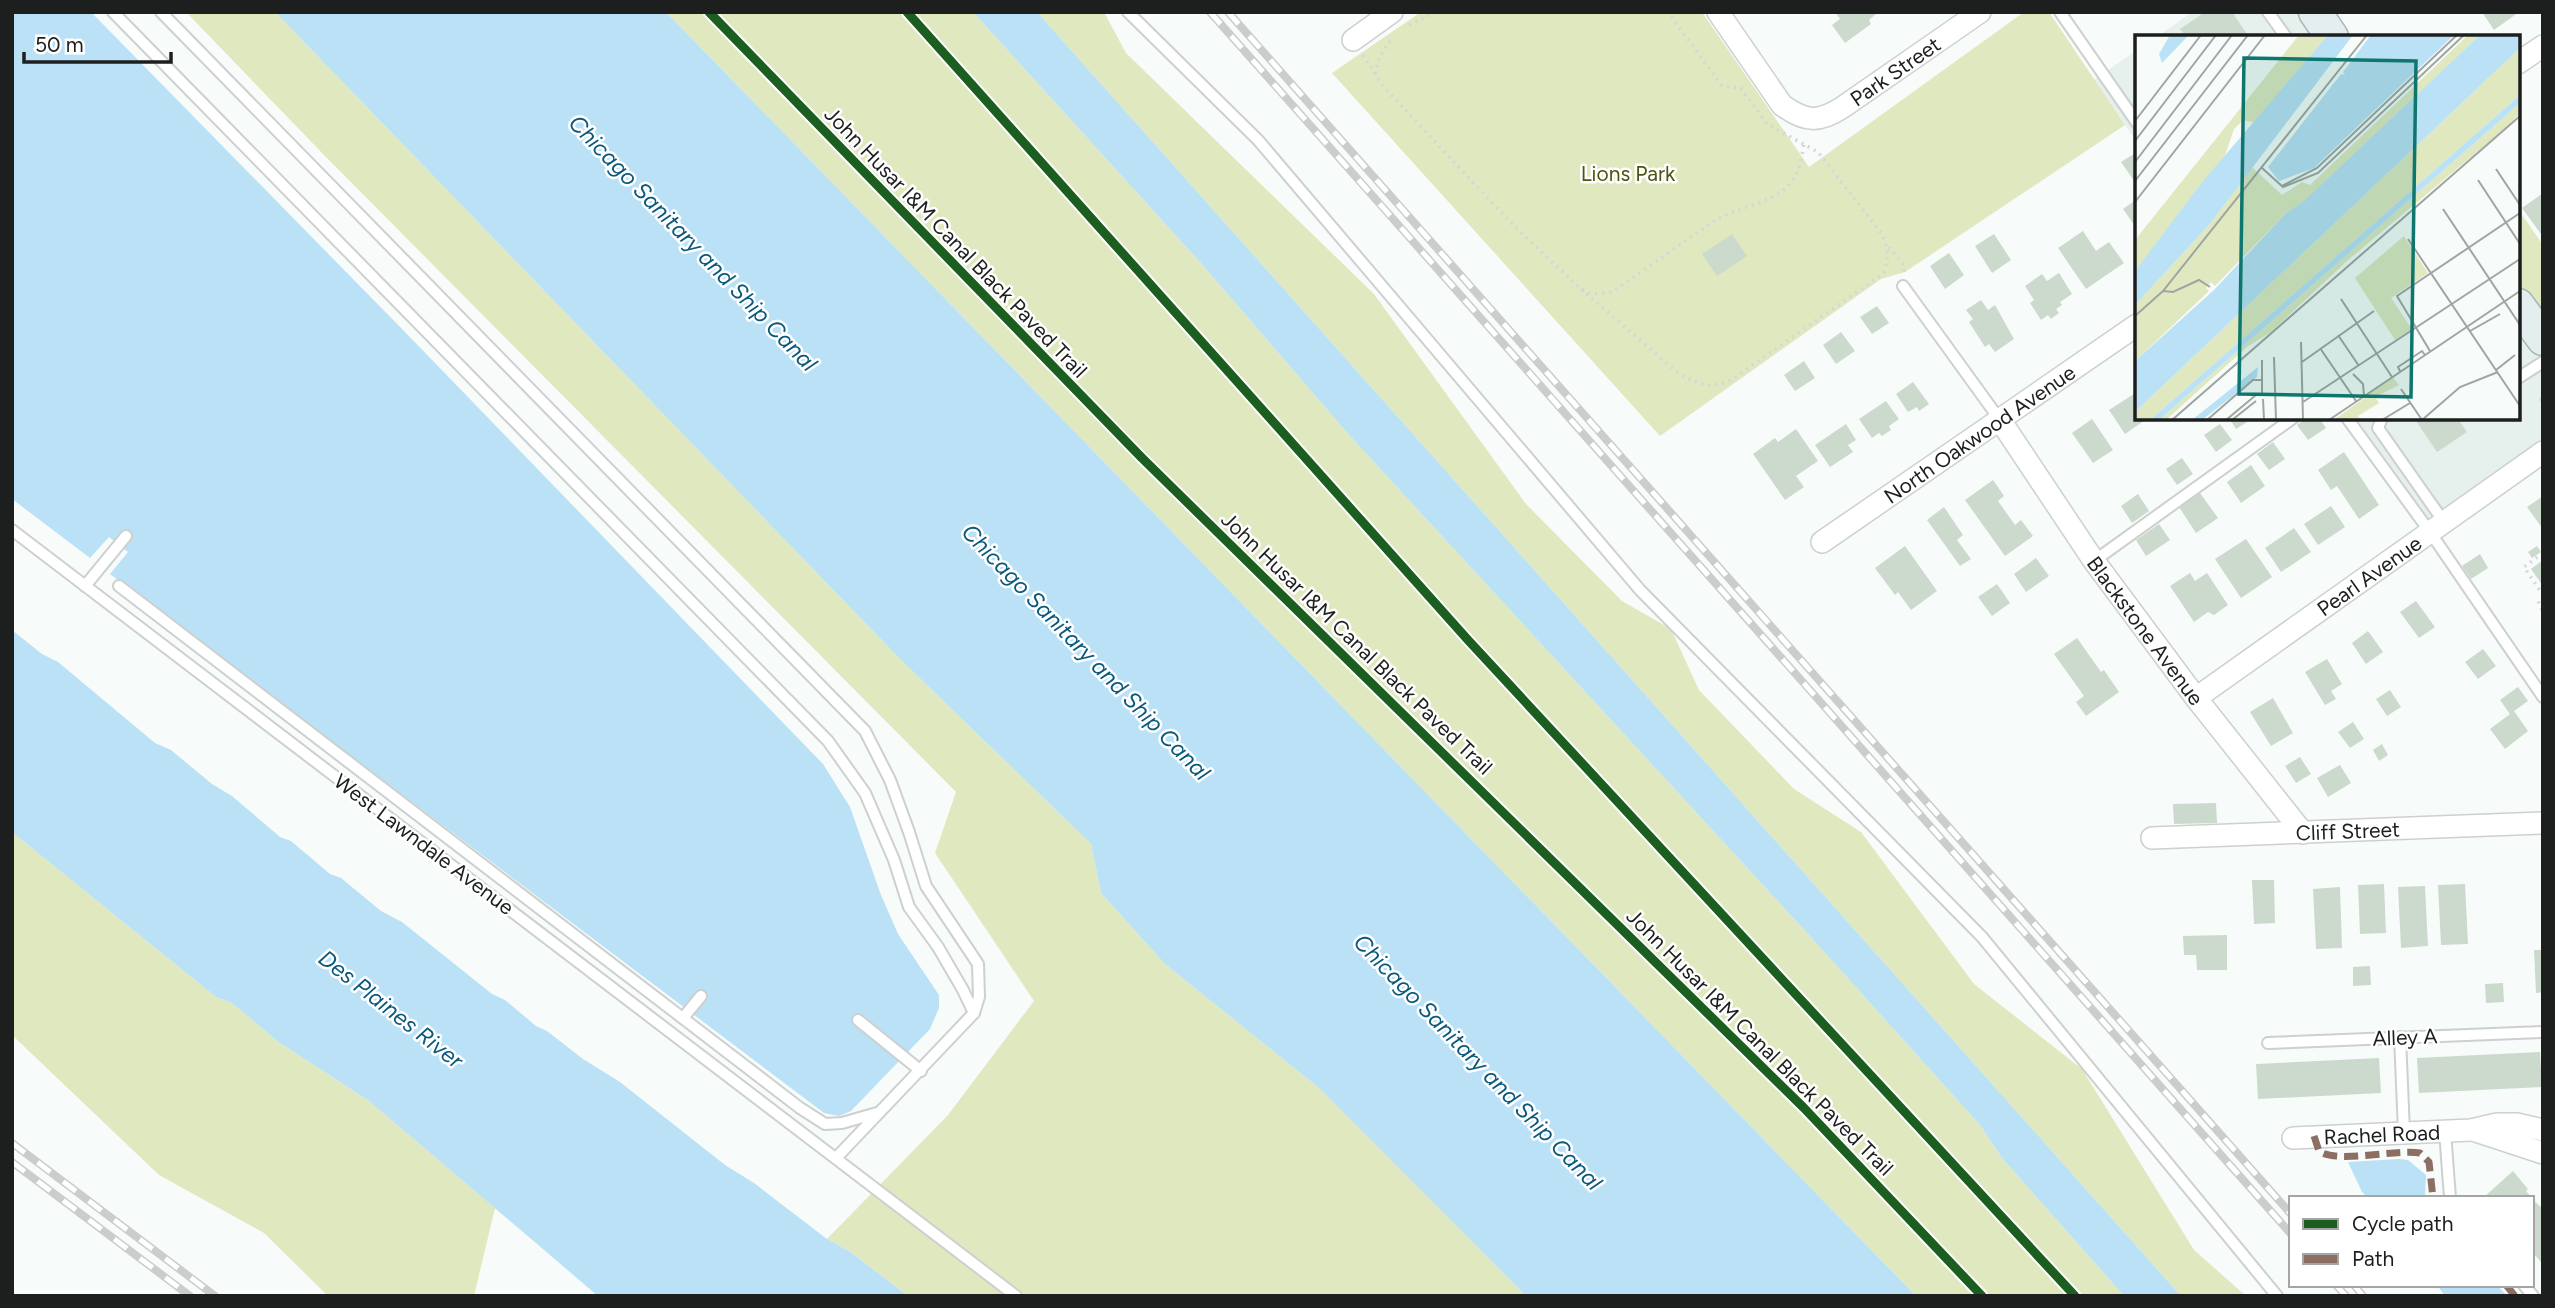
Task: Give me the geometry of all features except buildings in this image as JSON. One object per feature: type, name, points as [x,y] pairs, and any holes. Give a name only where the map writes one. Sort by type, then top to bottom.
[{"type":"main road","points":[[2315,12],[2331,35]]},
{"type":"main road","points":[[2520,307],[2543,340]]},
{"type":"street","points":[[1718,12],[1782,105],[1806,118]]},
{"type":"street","name":"Park Street","points":[[1806,118],[1819,119],[1830,115],[1980,12]]},
{"type":"street","points":[[1353,40],[1398,24]]},
{"type":"street","points":[[2520,62],[2543,46]]},
{"type":"street","name":"North Oakwood Avenue","points":[[1822,542],[2135,326]]},
{"type":"street","name":"Blackstone Avenue","points":[[2000,420],[2094,561],[2196,698],[2303,832]]},
{"type":"street","name":"Pearl Avenue","points":[[2196,698],[2543,452]]},
{"type":"street","name":"Cliff Street","points":[[2152,838],[2543,823]]},
{"type":"street","name":"Rachel Road","points":[[2293,1138],[2471,1130],[2517,1124],[2543,1130]]},
{"type":"street","name":"Rachel Road","points":[[2471,1130],[2543,1153]]},
{"type":"lane","points":[[113,12],[828,741],[865,793],[894,860],[909,907],[938,947],[974,1013]]},
{"type":"lane","points":[[161,12],[865,731],[890,780],[926,886],[978,964],[979,997],[974,1013],[836,1158]]},
{"type":"lane","points":[[1128,12],[1258,140],[1640,590],[1982,937],[2277,1296]]},
{"type":"lane","points":[[2060,12],[2135,120]]},
{"type":"lane","points":[[2268,12],[2285,35]]},
{"type":"lane","points":[[1903,286],[2000,420]]},
{"type":"lane","points":[[2520,377],[2543,362]]},
{"type":"lane","points":[[2094,561],[2290,420]]},
{"type":"lane","points":[[2349,420],[2437,527]]},
{"type":"lane","points":[[2381,420],[2378,428],[2543,697]]},
{"type":"lane","name":"West Lawndale Avenue","points":[[12,530],[1016,1296]]},
{"type":"lane","points":[[85,586],[125,536]]},
{"type":"lane","points":[[119,586],[800,1108],[825,1124],[842,1124],[880,1112]]},
{"type":"lane","points":[[682,1018],[701,996]]},
{"type":"lane","points":[[858,1020],[921,1071]]},
{"type":"lane","name":"Alley A","points":[[2268,1044],[2543,1032]]},
{"type":"lane","points":[[2400,1037],[2404,1132]]},
{"type":"lane","points":[[2445,1131],[2450,1196]]},
{"type":"path","points":[[1375,74],[1379,58],[1398,24],[1436,12]]},
{"type":"path","points":[[1353,40],[1383,86],[1514,226],[1581,289],[1677,372],[1691,380],[1714,387],[1734,379],[1884,273],[1887,246],[1882,234],[1818,152],[1767,124],[1741,88],[1722,86],[1668,12]]},
{"type":"path","points":[[1581,289],[1592,294],[1612,292],[1717,219],[1769,198],[1787,186],[1796,176],[1804,145],[1806,118]]},
{"type":"path","points":[[1887,246],[1904,265],[1903,286]]},
{"type":"path","points":[[2543,553],[2524,567],[2543,596],[2538,601],[2543,612]]},
{"type":"shaded area","points":[[2192,12],[2309,12],[2324,35],[2160,35]]},
{"type":"shaded area","points":[[2135,51],[2135,139],[2094,80]]},
{"type":"shaded area","points":[[2520,319],[2543,351],[2543,459],[2428,540],[2339,420],[2520,420]]},
{"type":"green space","points":[[186,12],[275,12],[900,659],[1091,844],[1101,893],[1165,964],[1319,1088],[1526,1296],[908,1296],[849,1251],[827,1239],[948,1115],[1034,1001],[935,853],[956,792],[324,155]]},
{"type":"green space","points":[[666,12],[973,12],[1199,261],[1350,436],[1980,1125],[2002,1158],[2124,1296],[1916,1296]]},
{"type":"green space","points":[[1037,12],[1104,12],[1126,53],[1374,294],[1526,504],[1622,601],[1671,629],[1699,690],[1794,789],[1861,832],[1974,984],[2082,1069],[2194,1250],[2246,1296],[2181,1296]]},
{"type":"green space","name":"Lions Park","points":[[1421,12],[1702,12],[1809,167],[2024,12],[2049,12],[2125,125],[1905,272],[1881,279],[1660,436],[1332,73]]},
{"type":"green space","points":[[2520,212],[2543,245],[2543,329],[2520,297]]},
{"type":"green space","points":[[12,832],[216,997],[232,1003],[277,1041],[369,1101],[495,1208],[474,1296],[328,1296],[264,1233],[159,1175],[12,1035]]},
{"type":"water","points":[[12,12],[91,12],[823,764],[850,807],[881,895],[898,934],[939,995],[939,1008],[930,1029],[851,1111],[839,1116],[824,1113],[110,574],[128,552],[109,537],[90,558],[12,499]]},
{"type":"water","name":"Chicago Sanitary and Ship Canal","points":[[275,12],[666,12],[1916,1296],[1526,1296],[1319,1088],[1165,964],[1101,893],[1091,844],[900,659]]},
{"type":"water","points":[[973,12],[1037,12],[2181,1296],[2124,1296],[2002,1158],[1980,1125],[1350,436],[1199,261]]},
{"type":"water","name":"Des Plaines River","points":[[12,630],[42,654],[58,662],[155,743],[171,750],[212,784],[232,796],[280,837],[291,841],[330,874],[341,878],[381,911],[402,922],[492,994],[505,1000],[536,1026],[620,1082],[725,1165],[754,1183],[827,1239],[849,1251],[908,1296],[598,1296],[369,1101],[277,1041],[232,1003],[216,997],[12,832]]},
{"type":"water","points":[[2408,1160],[2426,1175],[2425,1196],[2366,1196],[2348,1162]]},
{"type":"water","points":[[2438,1287],[2499,1287],[2507,1296],[2445,1296]]},
{"type":"railway","points":[[1210,12],[2289,1232]]},
{"type":"railway","points":[[1228,12],[2289,1212]]},
{"type":"railway","points":[[12,1143],[215,1296]]},
{"type":"railway","points":[[12,1162],[190,1296]]},
{"type":"railway","points":[[2338,1287],[2346,1296]]},
{"type":"railway","points":[[2356,1287],[2363,1296]]},
{"type":"marked path","points":[[2314,1136],[2319,1151],[2327,1155],[2420,1153],[2429,1162],[2433,1196]]},
{"type":"marked path","points":[[2508,1287],[2515,1296]]},
{"type":"cycle path","name":"John Husar I&M Canal Black Paved Trail","points":[[709,12],[1142,458],[1804,1108],[1982,1296]]},
{"type":"cycle path","points":[[907,12],[1468,640],[2075,1296]]}]
